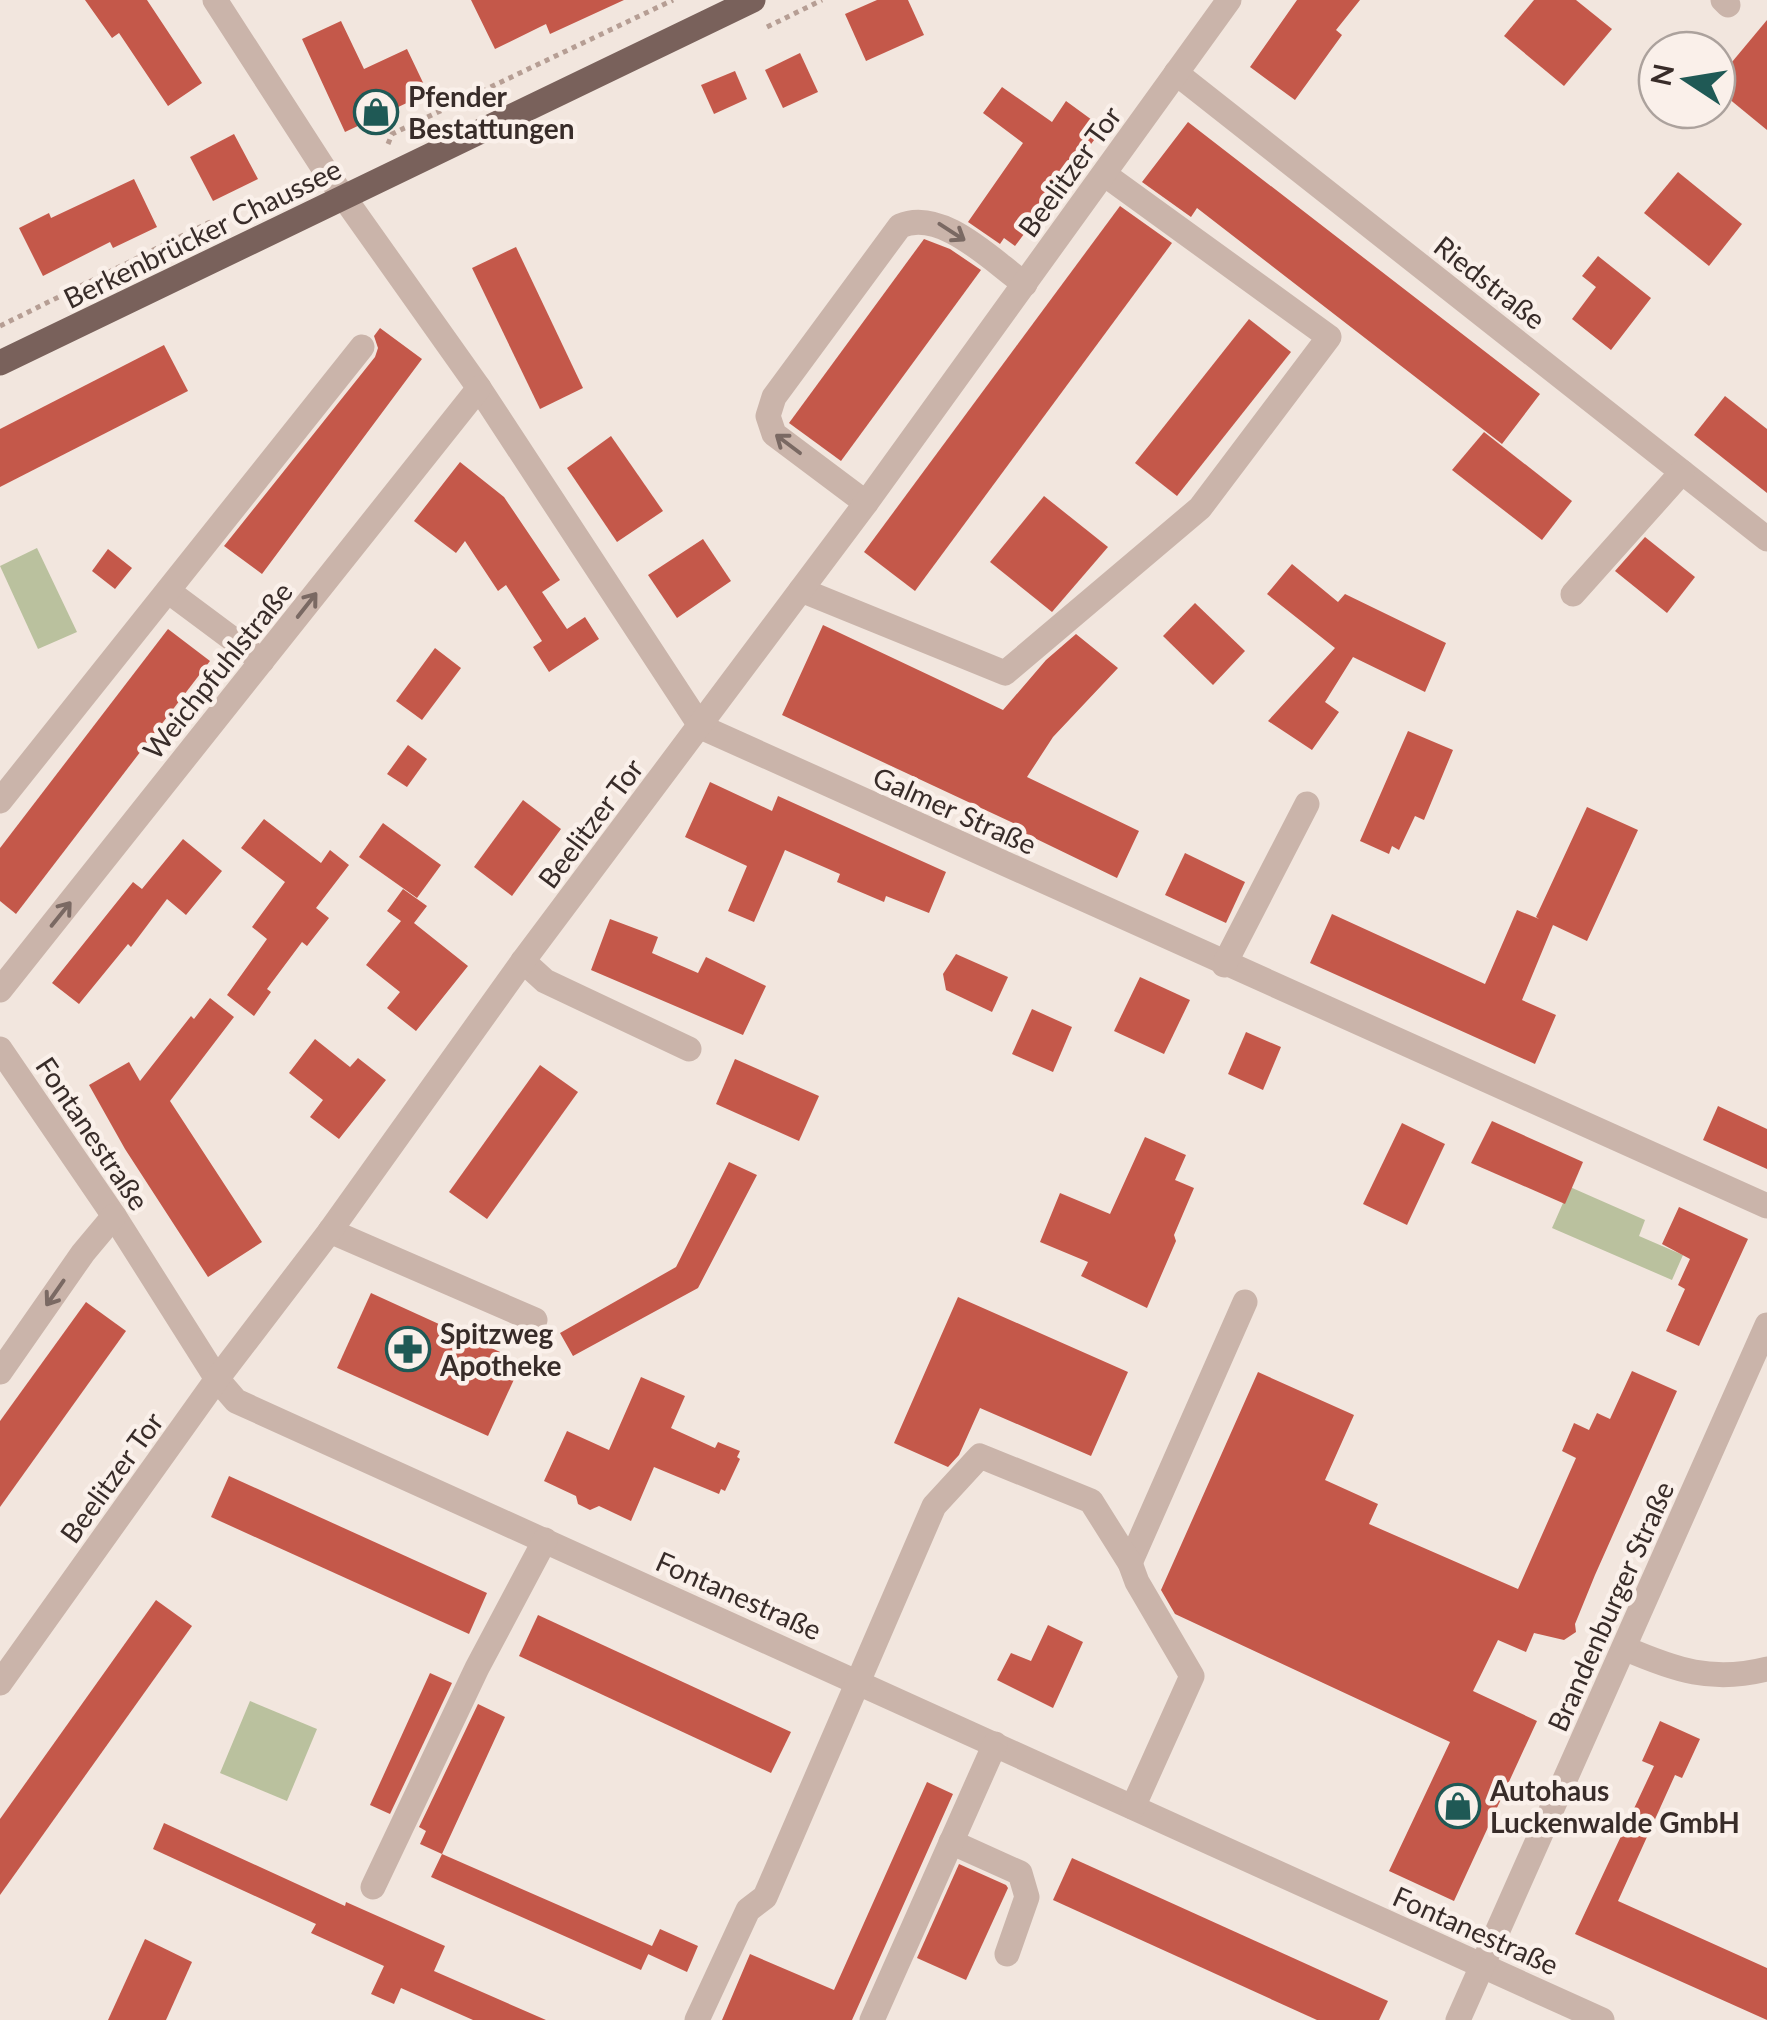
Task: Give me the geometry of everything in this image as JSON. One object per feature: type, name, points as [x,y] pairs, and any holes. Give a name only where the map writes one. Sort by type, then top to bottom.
[{"type":"main road","name":"Berkenbrücker Chaussee","points":[[0,364],[753,0]]},
{"type":"street","points":[[215,0],[480,388],[700,727]]},
{"type":"street","name":"Beelitzer Tor","points":[[0,1683],[218,1378],[330,1231],[523,961],[866,503],[1229,0]]},
{"type":"street","name":"Riedstraße","points":[[1176,73],[1767,539]]},
{"type":"street","points":[[802,590],[1005,674],[1200,508],[1329,337],[1104,174]]},
{"type":"street","points":[[866,503],[774,434],[768,416],[774,397],[900,226],[910,221],[937,223],[1024,284]]},
{"type":"street","points":[[0,801],[362,347]]},
{"type":"street","name":"Weichpfuhlstraße","points":[[0,990],[480,388]]},
{"type":"street","points":[[1573,594],[1682,472]]},
{"type":"street","points":[[168,590],[262,661]]},
{"type":"street","name":"Galmer Straße","points":[[700,727],[1767,1206]]},
{"type":"street","points":[[1224,965],[1307,804]]},
{"type":"street","points":[[523,961],[545,981],[689,1049]]},
{"type":"street","name":"Fontanestraße","points":[[0,1049],[236,1400],[1602,2020]]},
{"type":"street","points":[[0,1372],[82,1253],[114,1216]]},
{"type":"street","points":[[330,1231],[535,1320]]},
{"type":"street","points":[[1130,1563],[1245,1302]]},
{"type":"street","name":"Brandenburger Straße","points":[[1458,2020],[1767,1325]]},
{"type":"street","points":[[697,2020],[748,1910],[765,1898],[934,1506],[980,1456],[1090,1500],[1130,1563],[1137,1582],[1192,1676],[1133,1807]]},
{"type":"street","points":[[373,1887],[477,1668],[544,1540]]},
{"type":"street","points":[[1624,1648],[1662,1664],[1720,1677],[1767,1668]]},
{"type":"street","points":[[872,2020],[995,1744]]},
{"type":"street","points":[[951,1842],[1020,1872],[1027,1897],[1007,1954]]},
{"type":"green space","points":[[37,548],[77,632],[38,649],[0,566]]},
{"type":"green space","points":[[1570,1187],[1645,1220],[1639,1236],[1683,1255],[1672,1280],[1552,1228]]},
{"type":"green space","points":[[250,1701],[317,1729],[287,1801],[220,1773]]},
{"type":"building","points":[[85,0],[147,0],[202,83],[168,106],[119,33],[112,38]]},
{"type":"building","points":[[471,0],[624,0],[550,34],[546,24],[495,49]]},
{"type":"building","points":[[877,0],[908,0],[924,35],[866,61],[845,14]]},
{"type":"building","points":[[1297,0],[1360,0],[1336,30],[1342,35],[1295,100],[1250,67]]},
{"type":"building","points":[[1534,0],[1576,0],[1612,29],[1564,86],[1504,36]]},
{"type":"building","points":[[1767,20],[1767,130],[1737,105],[1737,56]]},
{"type":"building","points":[[341,21],[364,69],[407,49],[428,93],[345,132],[302,39]]},
{"type":"building","points":[[800,53],[818,92],[783,108],[765,70]]},
{"type":"building","points":[[735,71],[747,99],[714,114],[701,85]]},
{"type":"building","points":[[1002,87],[1052,122],[1066,101],[1103,128],[1015,246],[1004,238],[1000,244],[968,222],[1023,143],[983,113]]},
{"type":"building","points":[[1188,122],[1540,394],[1502,444],[1197,208],[1191,217],[1142,182]]},
{"type":"building","points":[[234,134],[258,179],[213,201],[190,157]]},
{"type":"building","points":[[1678,172],[1742,224],[1709,266],[1644,213]]},
{"type":"building","points":[[134,179],[157,227],[113,248],[110,242],[43,276],[19,228],[49,213],[51,218]]},
{"type":"building","points":[[1120,206],[1172,243],[915,591],[864,552]]},
{"type":"building","points":[[924,239],[950,249],[981,270],[841,461],[789,423]]},
{"type":"building","points":[[516,247],[583,388],[540,409],[472,268]]},
{"type":"building","points":[[1598,256],[1651,298],[1611,350],[1572,319],[1596,287],[1582,276]]},
{"type":"building","points":[[1249,319],[1291,352],[1177,496],[1135,463]]},
{"type":"building","points":[[380,328],[422,359],[262,574],[224,546],[375,357],[378,348],[374,336]]},
{"type":"building","points":[[164,345],[188,391],[0,487],[0,429]]},
{"type":"building","points":[[1725,396],[1767,429],[1767,493],[1694,435]]},
{"type":"building","points":[[1484,432],[1572,501],[1542,540],[1452,470]]},
{"type":"building","points":[[611,436],[663,511],[617,542],[567,468]]},
{"type":"building","points":[[460,462],[504,497],[560,580],[542,592],[567,629],[585,617],[599,639],[549,672],[533,647],[542,641],[506,585],[498,591],[465,541],[456,553],[414,521]]},
{"type":"building","points":[[1044,496],[1108,547],[1052,612],[990,562]]},
{"type":"building","points":[[1645,537],[1695,577],[1667,613],[1615,571]]},
{"type":"building","points":[[703,539],[731,581],[677,618],[648,575]]},
{"type":"building","points":[[108,549],[132,568],[115,589],[92,571]]},
{"type":"building","points":[[1292,564],[1338,602],[1345,594],[1446,643],[1425,692],[1353,657],[1325,702],[1339,712],[1312,750],[1268,721],[1335,648],[1267,594]]},
{"type":"building","points":[[1195,603],[1245,651],[1213,685],[1163,636]]},
{"type":"building","points":[[823,625],[1003,710],[1046,660],[1076,634],[1118,668],[1053,737],[1027,777],[1139,831],[1117,878],[1022,832],[1024,828],[782,715]]},
{"type":"building","points":[[168,629],[210,661],[16,914],[0,901],[0,848]]},
{"type":"building","points":[[435,648],[461,668],[422,720],[396,701]]},
{"type":"building","points":[[1408,731],[1453,750],[1424,820],[1415,816],[1399,850],[1392,846],[1389,854],[1360,841]]},
{"type":"building","points":[[408,745],[427,759],[407,787],[387,774]]},
{"type":"building","points":[[710,782],[772,811],[778,796],[946,872],[929,913],[886,896],[884,902],[837,882],[840,874],[785,850],[754,922],[728,911],[747,866],[685,837]]},
{"type":"building","points":[[523,800],[561,829],[512,896],[474,867]]},
{"type":"building","points":[[1587,807],[1638,830],[1587,941],[1553,925],[1522,1000],[1556,1015],[1535,1064],[1310,963],[1332,914],[1485,984],[1517,910],[1539,919],[1536,917]]},
{"type":"building","points":[[264,819],[321,863],[330,850],[349,865],[316,908],[329,918],[307,946],[302,942],[267,989],[271,992],[254,1016],[227,995],[267,939],[252,927],[285,882],[241,848]]},
{"type":"building","points":[[383,823],[441,865],[417,898],[359,857]]},
{"type":"building","points":[[183,839],[222,871],[186,915],[167,899],[131,947],[128,944],[79,1004],[52,983],[133,882],[142,889]]},
{"type":"building","points":[[1185,853],[1245,882],[1226,923],[1165,895]]},
{"type":"building","points":[[403,889],[427,906],[414,923],[468,966],[416,1031],[387,1008],[400,992],[366,965],[401,921],[387,911]]},
{"type":"building","points":[[610,919],[658,937],[652,953],[698,973],[706,957],[766,986],[743,1035],[591,970]]},
{"type":"building","points":[[956,954],[1008,977],[992,1012],[946,990],[943,974]]},
{"type":"building","points":[[1140,977],[1190,1000],[1164,1054],[1114,1031]]},
{"type":"building","points":[[210,998],[234,1017],[170,1101],[262,1242],[208,1277],[125,1149],[89,1085],[129,1062],[140,1081]]},
{"type":"building","points":[[1032,1009],[1072,1027],[1053,1072],[1012,1054]]},
{"type":"building","points":[[1246,1032],[1281,1047],[1263,1090],[1228,1074]]},
{"type":"building","points":[[315,1039],[350,1067],[358,1058],[386,1080],[339,1139],[310,1117],[323,1100],[289,1073]]},
{"type":"building","points":[[735,1059],[819,1096],[799,1141],[716,1104]]},
{"type":"building","points":[[540,1065],[578,1092],[487,1219],[449,1192]]},
{"type":"building","points":[[1718,1106],[1767,1129],[1767,1169],[1703,1140]]},
{"type":"building","points":[[1492,1121],[1583,1162],[1565,1204],[1471,1163]]},
{"type":"building","points":[[1402,1123],[1445,1144],[1407,1225],[1363,1204]]},
{"type":"building","points":[[1145,1137],[1186,1155],[1175,1180],[1194,1188],[1147,1308],[1081,1276],[1088,1262],[1040,1242],[1060,1193],[1110,1214]]},
{"type":"building","points":[[729,1162],[757,1175],[698,1288],[573,1356],[560,1333],[676,1267]]},
{"type":"building","points":[[1679,1207],[1748,1239],[1699,1346],[1666,1331],[1685,1289],[1678,1285],[1690,1259],[1662,1244]]},
{"type":"building","points":[[371,1293],[522,1362],[488,1436],[337,1368]]},
{"type":"building","points":[[958,1297],[1128,1372],[1091,1456],[980,1408],[959,1455],[948,1467],[894,1443]]},
{"type":"building","points":[[86,1302],[126,1331],[0,1507],[0,1421]]},
{"type":"building","points":[[1632,1371],[1677,1391],[1595,1575],[1575,1624],[1576,1632],[1564,1640],[1534,1633],[1526,1652],[1498,1640],[1473,1691],[1537,1721],[1454,1901],[1389,1871],[1450,1742],[1175,1614],[1161,1590],[1258,1372],[1354,1415],[1325,1480],[1378,1504],[1369,1524],[1518,1589],[1576,1458],[1562,1451],[1574,1423],[1589,1430],[1597,1413],[1610,1419]]},
{"type":"building","points":[[641,1377],[685,1396],[671,1428],[715,1448],[718,1442],[740,1451],[740,1459],[725,1491],[721,1489],[719,1494],[654,1467],[631,1521],[599,1506],[590,1510],[578,1504],[576,1496],[544,1481],[567,1431],[609,1450]]},
{"type":"building","points":[[229,1476],[487,1593],[469,1634],[211,1517]]},
{"type":"building","points":[[156,1600],[192,1626],[0,1895],[0,1819]]},
{"type":"building","points":[[538,1615],[791,1732],[771,1773],[519,1656]]},
{"type":"building","points":[[1048,1625],[1083,1642],[1053,1708],[997,1680],[1011,1653],[1031,1661]]},
{"type":"building","points":[[430,1673],[452,1683],[390,1814],[370,1805]]},
{"type":"building","points":[[478,1704],[505,1717],[442,1854],[420,1844],[426,1831],[419,1827]]},
{"type":"building","points":[[1660,1721],[1700,1739],[1682,1778],[1675,1775],[1618,1901],[1767,1968],[1767,2020],[1575,1934],[1654,1766],[1642,1761]]},
{"type":"building","points":[[927,1782],[953,1794],[852,2020],[722,2020],[750,1954],[834,1990]]},
{"type":"building","points":[[164,1823],[345,1906],[346,1902],[445,1946],[434,1971],[546,2020],[473,2020],[401,1988],[394,2004],[371,1994],[384,1966],[311,1933],[316,1924],[153,1849]]},
{"type":"building","points":[[442,1854],[652,1946],[660,1929],[698,1946],[687,1972],[648,1954],[641,1970],[431,1877]]},
{"type":"building","points":[[1072,1858],[1388,2001],[1379,2020],[1317,2020],[1053,1900]]},
{"type":"building","points":[[959,1864],[1008,1888],[966,1980],[917,1958]]},
{"type":"building","points":[[145,1939],[192,1962],[166,2020],[108,2020]]},
{"type":"place","name":"Pfender Bestattungen","points":[[376,112]]},
{"type":"place","name":"Spitzweg Apotheke","points":[[408,1349]]},
{"type":"place","name":"Autohaus Luckenwalde GmbH","points":[[1458,1806]]}]
